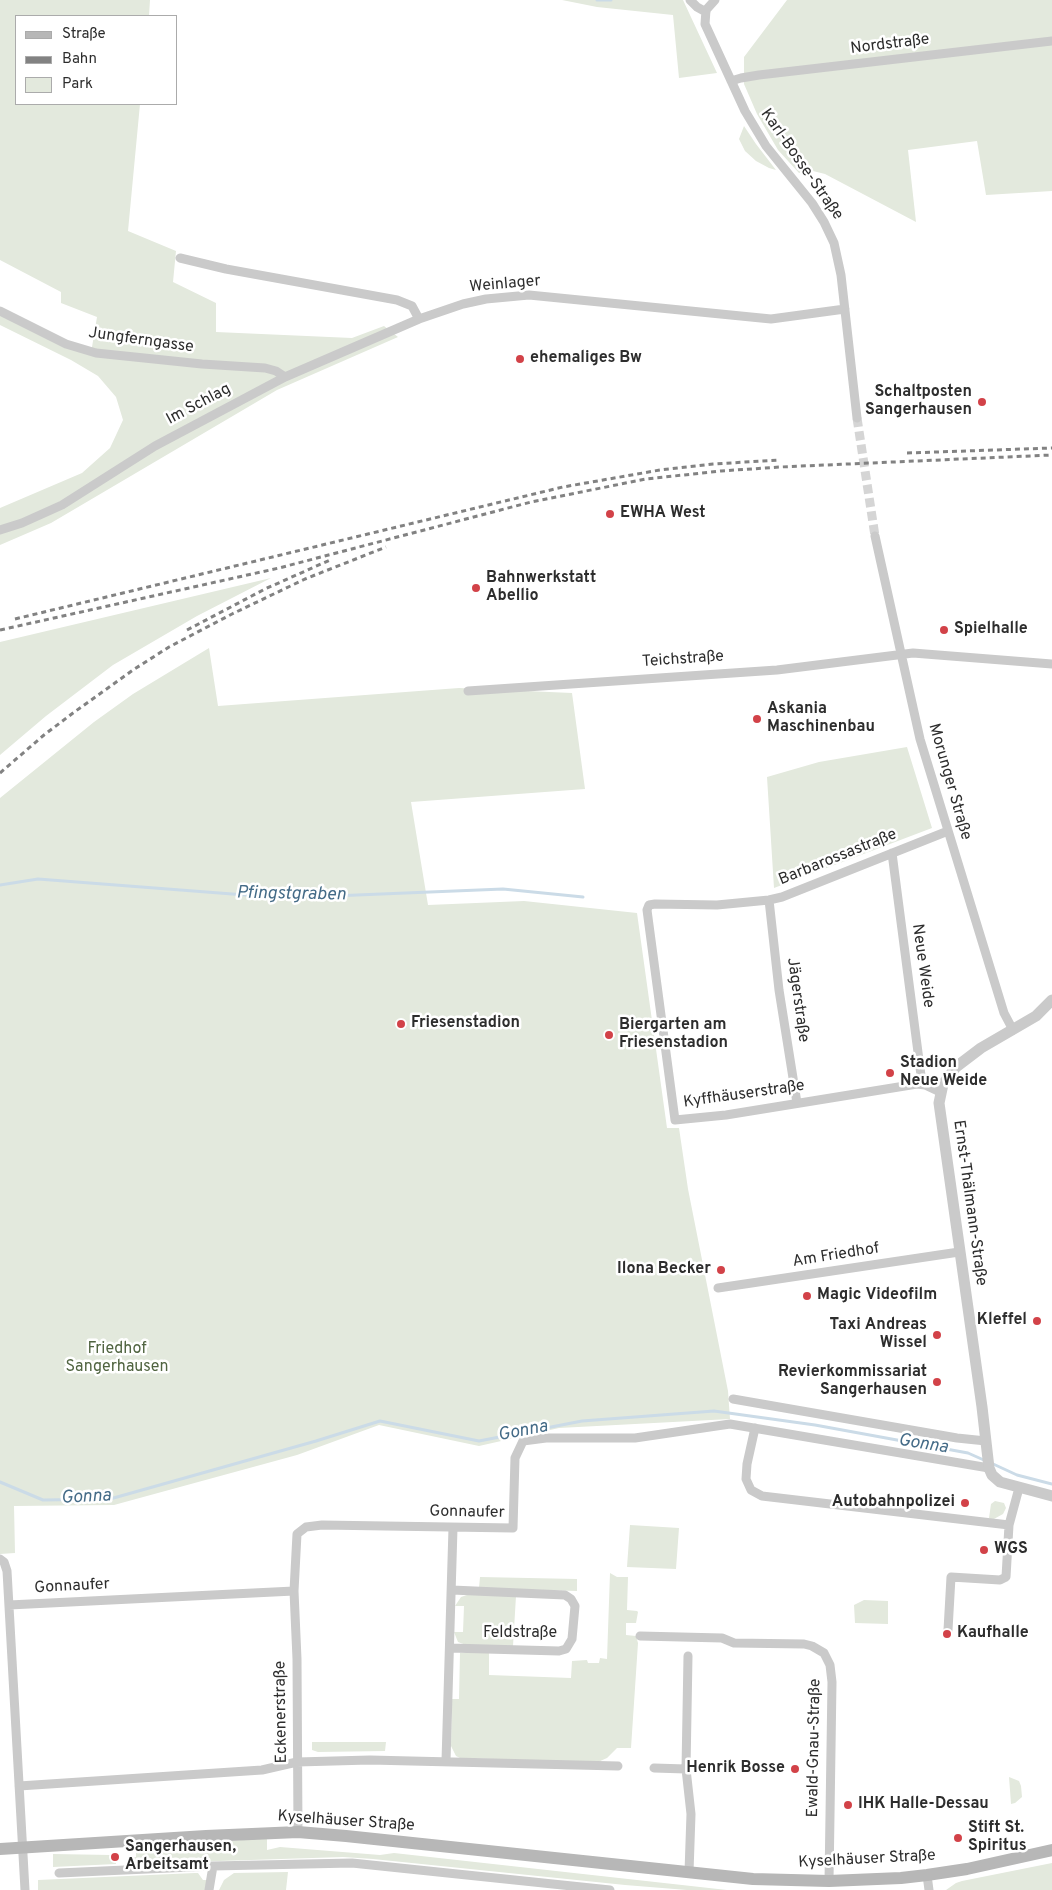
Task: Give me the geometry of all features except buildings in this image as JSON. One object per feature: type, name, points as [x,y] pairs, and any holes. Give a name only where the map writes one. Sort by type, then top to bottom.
[{"type":"main road","name":"Kyselhäuser Straße","points":[[0,1849],[298,1832],[689,1872],[772,1885],[927,1875],[967,1869],[1052,1850]]},
{"type":"street","points":[[690,0],[706,12],[715,0]]},
{"type":"street","name":"Karl-Bosse-Straße","points":[[706,12],[705,26],[747,115],[766,146],[808,198],[829,232],[840,265],[857,418]]},
{"type":"street","name":"Nordstraße","points":[[731,81],[759,75],[1052,41]]},
{"type":"street","points":[[180,258],[226,269],[397,300],[412,306],[419,319]]},
{"type":"street","name":"Weinlager","points":[[419,319],[478,300],[529,295],[770,319],[845,309]]},
{"type":"street","name":"Jungferngasse","points":[[0,311],[66,344],[96,352],[202,364],[265,368],[285,376]]},
{"type":"street","name":"Im Schlag","points":[[0,530],[62,505],[155,446],[285,376],[419,319]]},
{"type":"street","name":"Morunger Straße","points":[[875,536],[920,739],[1004,1013],[1013,1030]]},
{"type":"street","name":"Teichstraße","points":[[468,691],[777,670],[828,665],[900,654],[931,654],[1052,664]]},
{"type":"street","name":"Barbarossastraße","points":[[648,906],[769,900],[801,890],[948,831]]},
{"type":"street","name":"Neue Weide","points":[[892,853],[922,1083]]},
{"type":"street","name":"Jägerstraße","points":[[769,900],[779,990],[797,1103]]},
{"type":"street","name":"Kyffhäuserstraße","points":[[648,906],[647,911],[675,1120],[717,1116],[922,1083]]},
{"type":"street","points":[[922,1083],[940,1092],[946,1078],[959,1064],[1041,1012],[1052,1000]]},
{"type":"street","name":"Ernst-Thälmann-Straße","points":[[940,1092],[940,1113],[988,1462]]},
{"type":"street","name":"Am Friedhof","points":[[718,1288],[959,1252]]},
{"type":"street","points":[[733,1399],[986,1441]]},
{"type":"street","name":"Gonnaufer","points":[[9,1605],[294,1591],[297,1534],[306,1527],[322,1525],[513,1528],[515,1458],[523,1441],[546,1438],[635,1438],[726,1424],[755,1428]]},
{"type":"street","points":[[1009,1526],[762,1496],[751,1490],[746,1479],[747,1464],[755,1428],[988,1462],[997,1481],[1052,1496]]},
{"type":"street","points":[[948,1630],[951,1577],[1000,1580],[1004,1578],[1009,1526],[1019,1488]]},
{"type":"street","points":[[446,1762],[454,1528]]},
{"type":"street","points":[[0,1559],[4,1562],[7,1571],[25,1890]]},
{"type":"street","name":"Feldstraße","points":[[450,1648],[559,1651],[566,1649],[572,1639],[575,1606],[565,1595],[452,1590]]},
{"type":"street","name":"Eckenerstraße","points":[[294,1591],[298,1832]]},
{"type":"street","name":"Ewald-Gnau-Straße","points":[[640,1636],[722,1638],[734,1643],[804,1644],[824,1653],[830,1665],[832,1682],[829,1881]]},
{"type":"street","points":[[688,1656],[686,1769],[691,1814],[689,1872]]},
{"type":"street","points":[[19,1786],[262,1770],[297,1762],[370,1760],[618,1766]]},
{"type":"street","points":[[654,1768],[686,1769]]},
{"type":"street","points":[[59,1873],[213,1866],[352,1863],[610,1890]]},
{"type":"street","points":[[209,1890],[213,1866]]},
{"type":"street","points":[[927,1875],[929,1890]]},
{"type":"green space","points":[[0,0],[150,0],[149,15],[15,15],[15,105],[140,105],[128,231],[176,251],[173,282],[216,303],[216,332],[352,338],[384,326],[398,337],[277,390],[51,523],[0,545],[0,508],[82,473],[110,448],[123,420],[116,397],[98,376],[71,360],[0,325],[0,313],[91,353],[97,317],[61,303],[61,292],[0,260]]},
{"type":"green space","points":[[562,0],[683,0],[717,73],[679,78],[673,15],[597,7]]},
{"type":"green space","points":[[787,0],[1052,0],[1052,191],[986,195],[977,141],[908,150],[916,222],[825,174],[809,170],[799,173],[778,150],[757,114],[744,84],[744,57]]},
{"type":"green space","points":[[744,126],[776,170],[756,161],[745,151],[739,139]]},
{"type":"green space","points":[[271,578],[197,616],[113,665],[46,716],[0,755],[0,642]]},
{"type":"green space","name":"Friedhof Sangerhausen","points":[[209,648],[218,706],[459,688],[572,693],[585,789],[411,802],[428,905],[524,901],[637,913],[667,1128],[679,1128],[688,1189],[728,1391],[730,1419],[559,1428],[479,1446],[379,1425],[297,1455],[114,1505],[14,1506],[15,1553],[0,1554],[0,798],[94,722],[133,694]]},
{"type":"green space","points":[[907,747],[932,828],[774,888],[767,777],[819,762]]},
{"type":"green space","points":[[995,1501],[1004,1503],[1006,1508],[1003,1514],[992,1520],[989,1518],[991,1504]]},
{"type":"green space","points":[[630,1525],[679,1528],[676,1569],[627,1567]]},
{"type":"green space","points":[[610,1573],[617,1577],[628,1577],[627,1610],[638,1612],[636,1623],[626,1623],[626,1635],[636,1636],[638,1643],[631,1748],[617,1748],[607,1758],[598,1762],[460,1758],[456,1756],[451,1746],[452,1699],[459,1699],[460,1653],[489,1652],[489,1675],[571,1678],[572,1661],[587,1660],[588,1663],[599,1663],[600,1658],[607,1659]]},
{"type":"green space","points":[[480,1577],[577,1579],[577,1591],[479,1588]]},
{"type":"green space","points":[[470,1594],[516,1596],[513,1646],[466,1645],[458,1642],[454,1632],[463,1632],[464,1606],[455,1606],[461,1597]]},
{"type":"green space","points":[[864,1600],[888,1601],[888,1624],[855,1623],[854,1605]]},
{"type":"green space","points":[[312,1742],[386,1742],[385,1751],[318,1752],[312,1750]]},
{"type":"green space","points":[[1009,1777],[1019,1781],[1022,1797],[1011,1804]]},
{"type":"green space","points":[[267,1838],[267,1850],[280,1847],[380,1855],[394,1853],[727,1890],[687,1890],[625,1885],[343,1857],[127,1864],[127,1858],[136,1857],[136,1853],[146,1848]]},
{"type":"green space","points":[[53,1854],[111,1855],[112,1859],[115,1858],[116,1864],[53,1867]]},
{"type":"green space","points":[[1052,1863],[1052,1890],[946,1890],[962,1881]]},
{"type":"green space","points":[[288,1872],[286,1890],[219,1890],[224,1880],[234,1873]]},
{"type":"green space","points":[[198,1873],[203,1880],[207,1880],[205,1890],[38,1890],[38,1880]]},
{"type":"waterway","points":[[597,0],[611,0]]},
{"type":"waterway","name":"Pfingstgraben","points":[[0,885],[38,879],[284,898],[503,889],[583,897]]},
{"type":"waterway","name":"Gonna","points":[[0,1482],[43,1500],[110,1499],[380,1421],[479,1441],[582,1421],[714,1411],[815,1425],[968,1453],[986,1461]]},
{"type":"waterway","name":"Gonna","points":[[991,1463],[1017,1475],[1052,1484]]},
{"type":"tunnel","points":[[857,418],[875,536]]},
{"type":"railway","points":[[907,453],[1052,448]]},
{"type":"railway","points":[[0,630],[279,568],[531,502],[646,479],[780,467],[1052,455]]},
{"type":"railway","points":[[15,619],[563,487],[660,470],[713,464],[779,460]]},
{"type":"railway","points":[[0,773],[73,713],[169,647],[305,579],[386,547]]},
{"type":"railway","points":[[187,630],[265,589],[330,560]]},
{"type":"place","name":"ehemaliges Bw","points":[[520,359]]},
{"type":"place","name":"Schaltposten Sangerhausen","points":[[982,402]]},
{"type":"place","name":"EWHA West","points":[[610,514]]},
{"type":"place","name":"Bahnwerkstatt Abellio","points":[[476,588]]},
{"type":"place","name":"Spielhalle","points":[[944,630]]},
{"type":"place","name":"Askania Maschinenbau","points":[[757,719]]},
{"type":"place","name":"Friesenstadion","points":[[401,1024]]},
{"type":"place","name":"Biergarten am Friesenstadion","points":[[609,1035]]},
{"type":"place","name":"Stadion Neue Weide","points":[[890,1073]]},
{"type":"place","name":"Ilona Becker","points":[[721,1270]]},
{"type":"place","name":"Magic Videofilm","points":[[807,1296]]},
{"type":"place","name":"Kleffel","points":[[1037,1321]]},
{"type":"place","name":"Taxi Andreas Wissel","points":[[937,1335]]},
{"type":"place","name":"Revierkommissariat Sangerhausen","points":[[937,1382]]},
{"type":"place","name":"Autobahnpolizei","points":[[965,1503]]},
{"type":"place","name":"WGS","points":[[984,1550]]},
{"type":"place","name":"Kaufhalle","points":[[947,1634]]},
{"type":"place","name":"Henrik Bosse","points":[[795,1769]]},
{"type":"place","name":"IHK Halle-Dessau","points":[[848,1805]]},
{"type":"place","name":"Stift St. Spiritus","points":[[958,1838]]},
{"type":"place","name":"Sangerhausen, Arbeitsamt","points":[[115,1857]]}]
